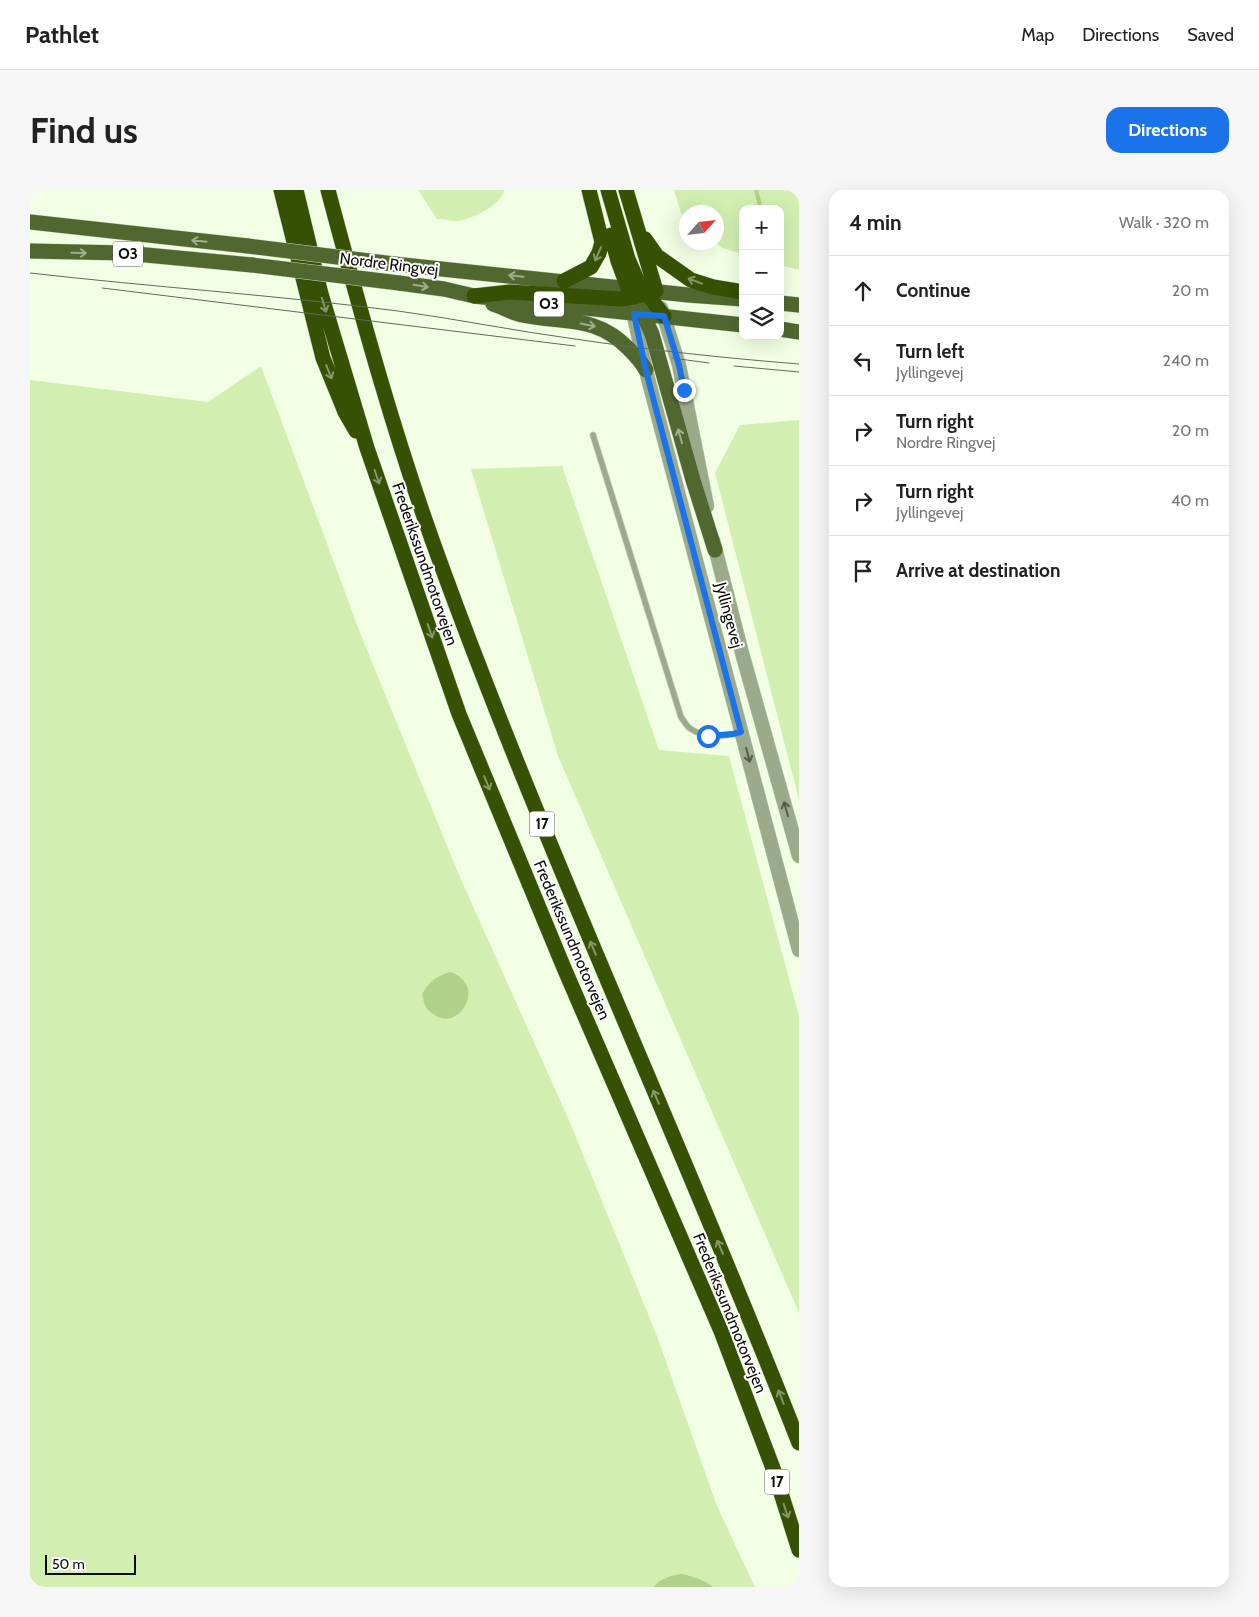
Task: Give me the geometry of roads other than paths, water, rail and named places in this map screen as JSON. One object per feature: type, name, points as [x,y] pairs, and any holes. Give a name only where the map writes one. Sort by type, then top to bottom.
[{"type":"highway","points":[[280,190],[323,358],[345,412],[367,448]]},
{"type":"highway","name":"Frederikssundmotorvejen","points":[[296,190],[321,294],[367,448],[459,714],[564,968],[721,1330],[774,1471],[799,1550]]},
{"type":"highway","name":"Frederikssundmotorvejen","points":[[328,190],[395,427],[441,567],[508,740],[589,940],[754,1328],[799,1443]]},
{"type":"highway","points":[[564,281],[590,268],[599,254],[602,242],[589,190]]},
{"type":"highway","points":[[599,190],[618,260],[639,293],[664,316]]},
{"type":"highway","points":[[608,190],[639,293]]},
{"type":"highway","points":[[626,190],[637,227],[639,293]]},
{"type":"highway","points":[[637,227],[657,256],[691,280],[713,287],[739,291]]},
{"type":"highway","points":[[474,296],[510,292],[606,299],[639,293]]},
{"type":"main road","name":"Nordre Ringvej","points":[[30,222],[394,264],[564,281],[639,293],[739,299]]},
{"type":"main road","name":"Nordre Ringvej","points":[[30,252],[125,253],[252,265],[444,289],[474,296],[739,325]]},
{"type":"main road","points":[[639,293],[639,314],[652,334],[692,480],[715,550]]},
{"type":"main road","points":[[474,296],[521,315],[566,320],[599,327],[623,342],[640,360],[646,370]]},
{"type":"main road","points":[[784,303],[799,305]]},
{"type":"main road","points":[[784,330],[799,332]]},
{"type":"street","name":"Jyllingevej","points":[[639,314],[646,370],[799,950]]},
{"type":"street","name":"Jyllingevej","points":[[664,316],[679,365],[715,550],[799,856]]},
{"type":"lane","points":[[593,435],[681,717],[690,729],[708,736],[741,732]]},
{"type":"waterway","points":[[756,190],[760,205]]},
{"type":"tram line","points":[[30,273],[352,305],[631,347],[799,364]]},
{"type":"tram line","points":[[102,288],[575,346]]},
{"type":"tram line","points":[[672,358],[709,363]]},
{"type":"tram line","points":[[734,366],[799,372]]}]
